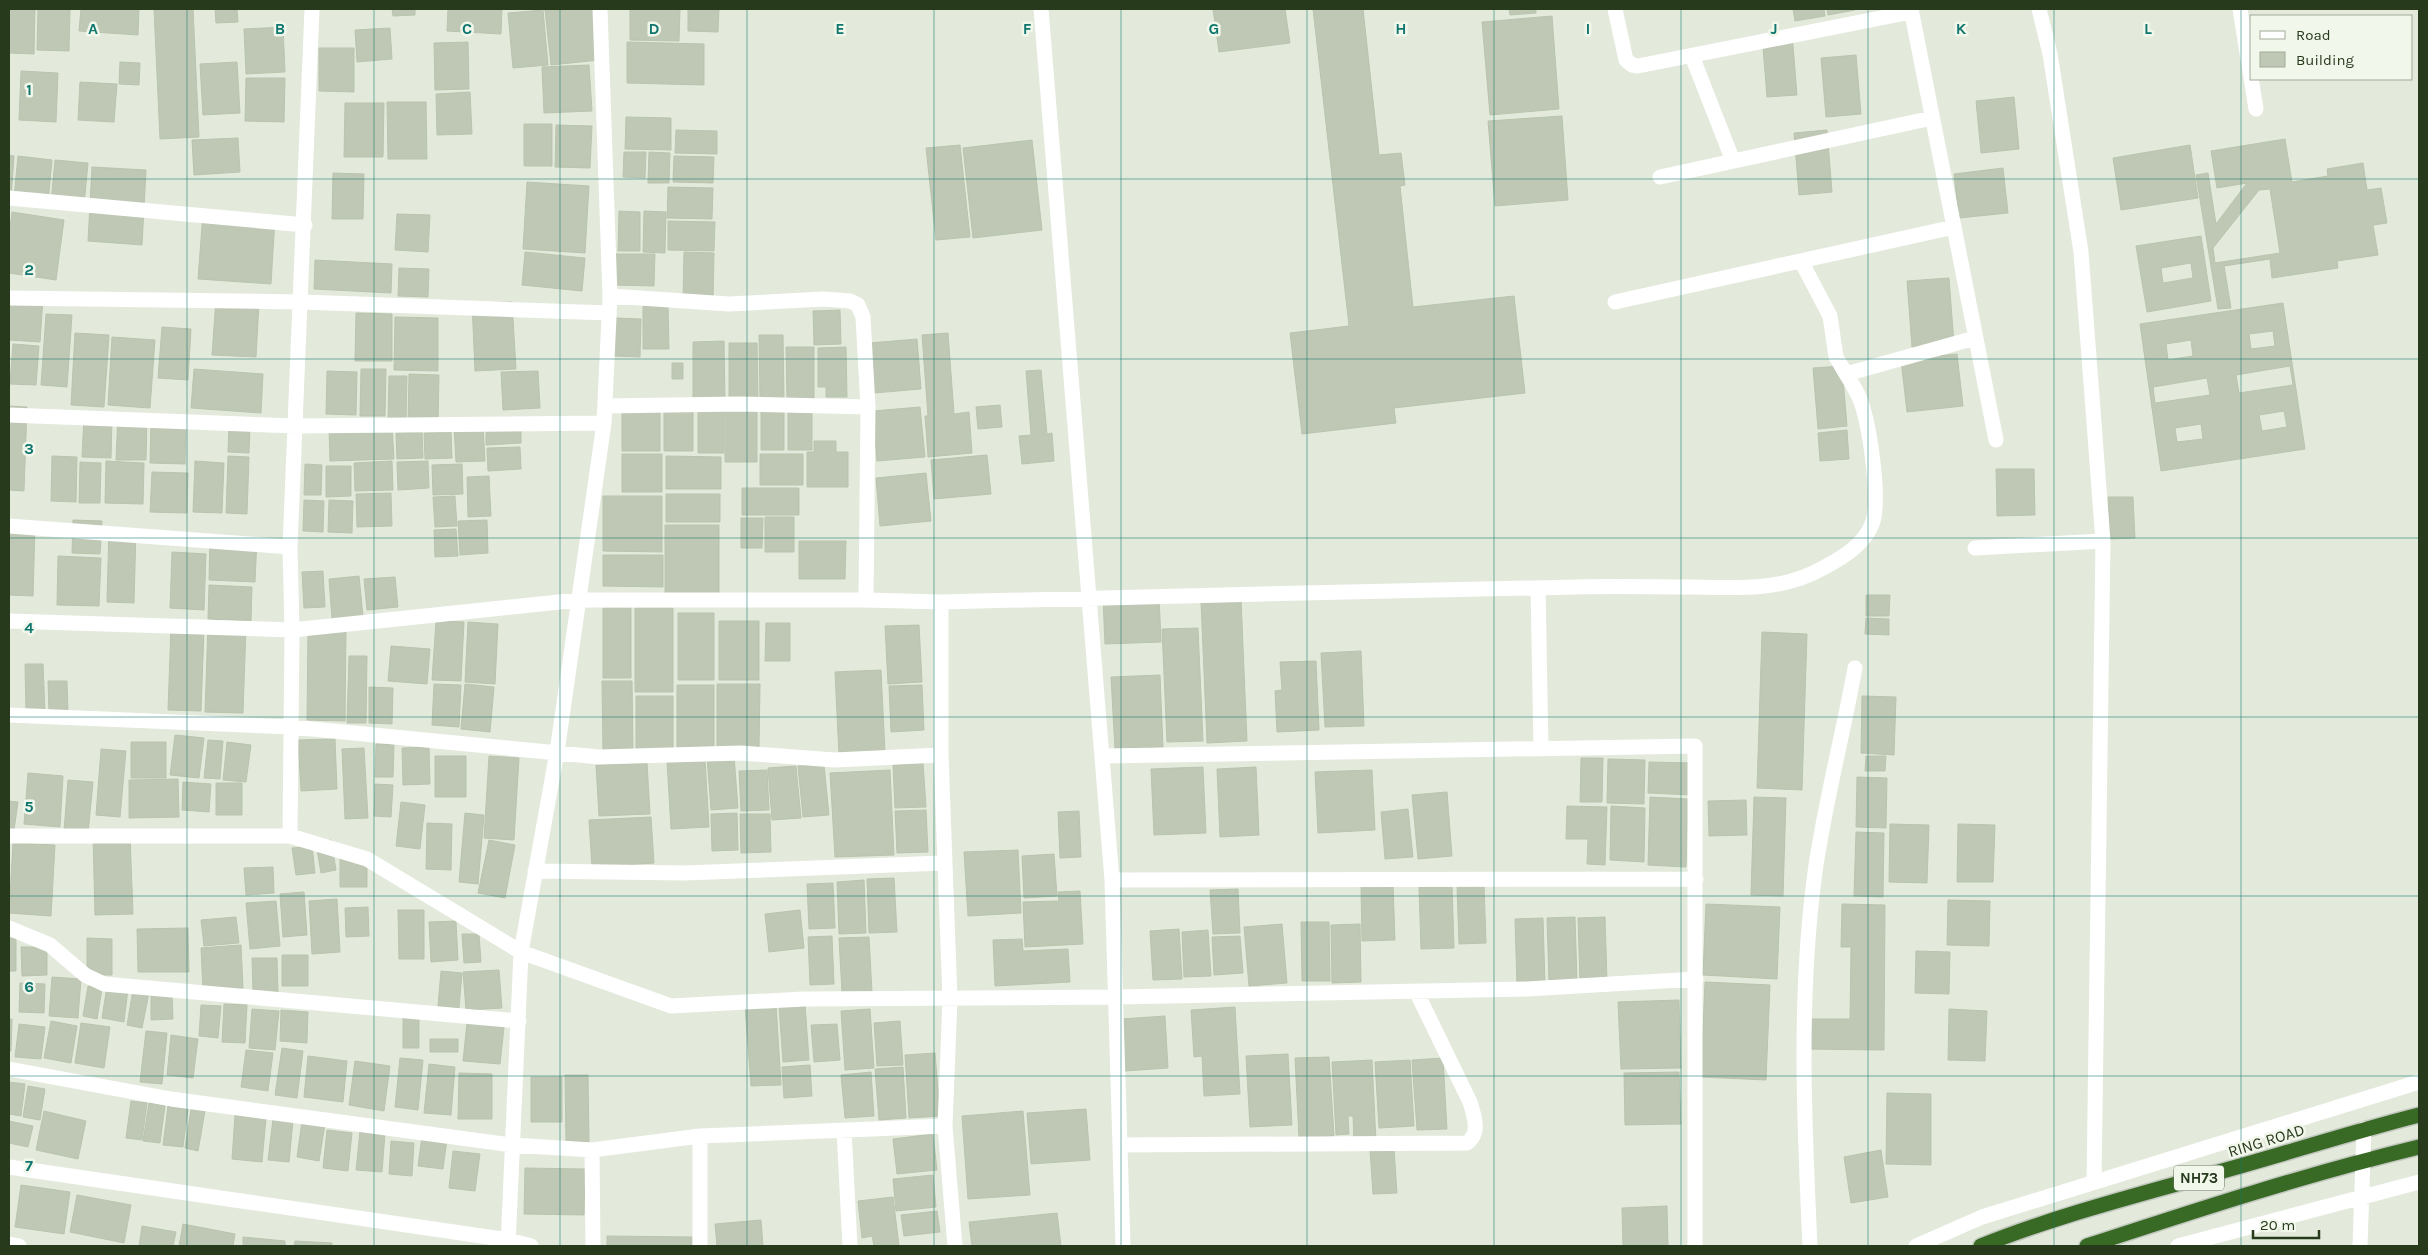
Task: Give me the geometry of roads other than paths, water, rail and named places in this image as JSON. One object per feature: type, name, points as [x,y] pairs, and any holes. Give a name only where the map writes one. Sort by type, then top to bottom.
[{"type":"highway","name":"RING ROAD","points":[[1981,1246],[2017,1231],[2093,1207],[2419,1115]]},
{"type":"highway","name":"NH73","points":[[2088,1246],[2231,1199],[2364,1160],[2419,1147]]},
{"type":"street","points":[[290,836],[292,630],[290,547],[302,302],[312,9]]},
{"type":"street","points":[[508,1243],[521,952],[557,752],[604,423],[610,296],[600,9]]},
{"type":"street","points":[[1040,9],[1112,880],[1123,1246]]},
{"type":"street","points":[[1615,9],[1626,60],[1632,66],[1692,56],[1911,10],[1996,440]]},
{"type":"street","points":[[2039,9],[2050,54],[2081,252],[2103,541],[2094,1182]]},
{"type":"street","points":[[2240,9],[2250,72]]},
{"type":"street","points":[[1692,56],[1733,161]]},
{"type":"street","points":[[2251,80],[2256,109]]},
{"type":"street","points":[[1660,177],[1932,118]]},
{"type":"street","points":[[9,198],[305,225]]},
{"type":"street","points":[[1615,302],[1954,227]]},
{"type":"street","points":[[9,621],[292,630],[578,600],[866,600],[941,602],[1538,588],[1756,588],[1784,584],[1821,569],[1861,543],[1872,524],[1874,511],[1873,463],[1863,408],[1854,386],[1836,357],[1830,316],[1801,260]]},
{"type":"street","points":[[610,296],[729,304],[823,299],[850,301],[858,305],[863,317],[868,407],[866,600]]},
{"type":"street","points":[[9,298],[302,302],[609,313]]},
{"type":"street","points":[[1846,374],[1976,338]]},
{"type":"street","points":[[605,406],[739,404],[868,407]]},
{"type":"street","points":[[9,415],[296,426],[604,423]]},
{"type":"street","points":[[9,526],[290,547]]},
{"type":"street","points":[[1975,548],[2103,541]]},
{"type":"street","points":[[1538,588],[1541,748]]},
{"type":"street","points":[[941,602],[941,755],[950,999],[944,1126],[954,1246]]},
{"type":"street","points":[[1810,1246],[1805,1130],[1804,1003],[1816,865],[1855,668]]},
{"type":"street","points":[[9,715],[292,727],[605,757],[741,753],[834,760],[941,755]]},
{"type":"street","points":[[1103,756],[1695,746],[1695,1246]]},
{"type":"street","points":[[9,836],[290,836],[366,859],[521,952],[671,1006],[804,999],[1116,997],[1416,991],[1526,988],[1696,979]]},
{"type":"street","points":[[535,872],[684,873],[944,863]]},
{"type":"street","points":[[1112,880],[1696,879]]},
{"type":"street","points":[[9,928],[50,945],[85,975],[112,986],[519,1021]]},
{"type":"street","points":[[1120,1145],[1467,1143],[1472,1139],[1475,1131],[1475,1119],[1470,1102],[1416,991]]},
{"type":"street","points":[[9,1069],[171,1099],[512,1145],[592,1150],[700,1136],[944,1126]]},
{"type":"street","points":[[1916,1246],[1982,1217],[2419,1082]]},
{"type":"street","points":[[2360,1246],[2364,1129]]},
{"type":"street","points":[[844,1130],[850,1246]]},
{"type":"street","points":[[700,1136],[700,1246]]},
{"type":"street","points":[[592,1150],[593,1246]]},
{"type":"street","points":[[9,1167],[531,1246]]},
{"type":"street","points":[[2178,1246],[2232,1239],[2362,1197],[2419,1182]]},
{"type":"street","points":[[9,1244],[19,1246]]}]
